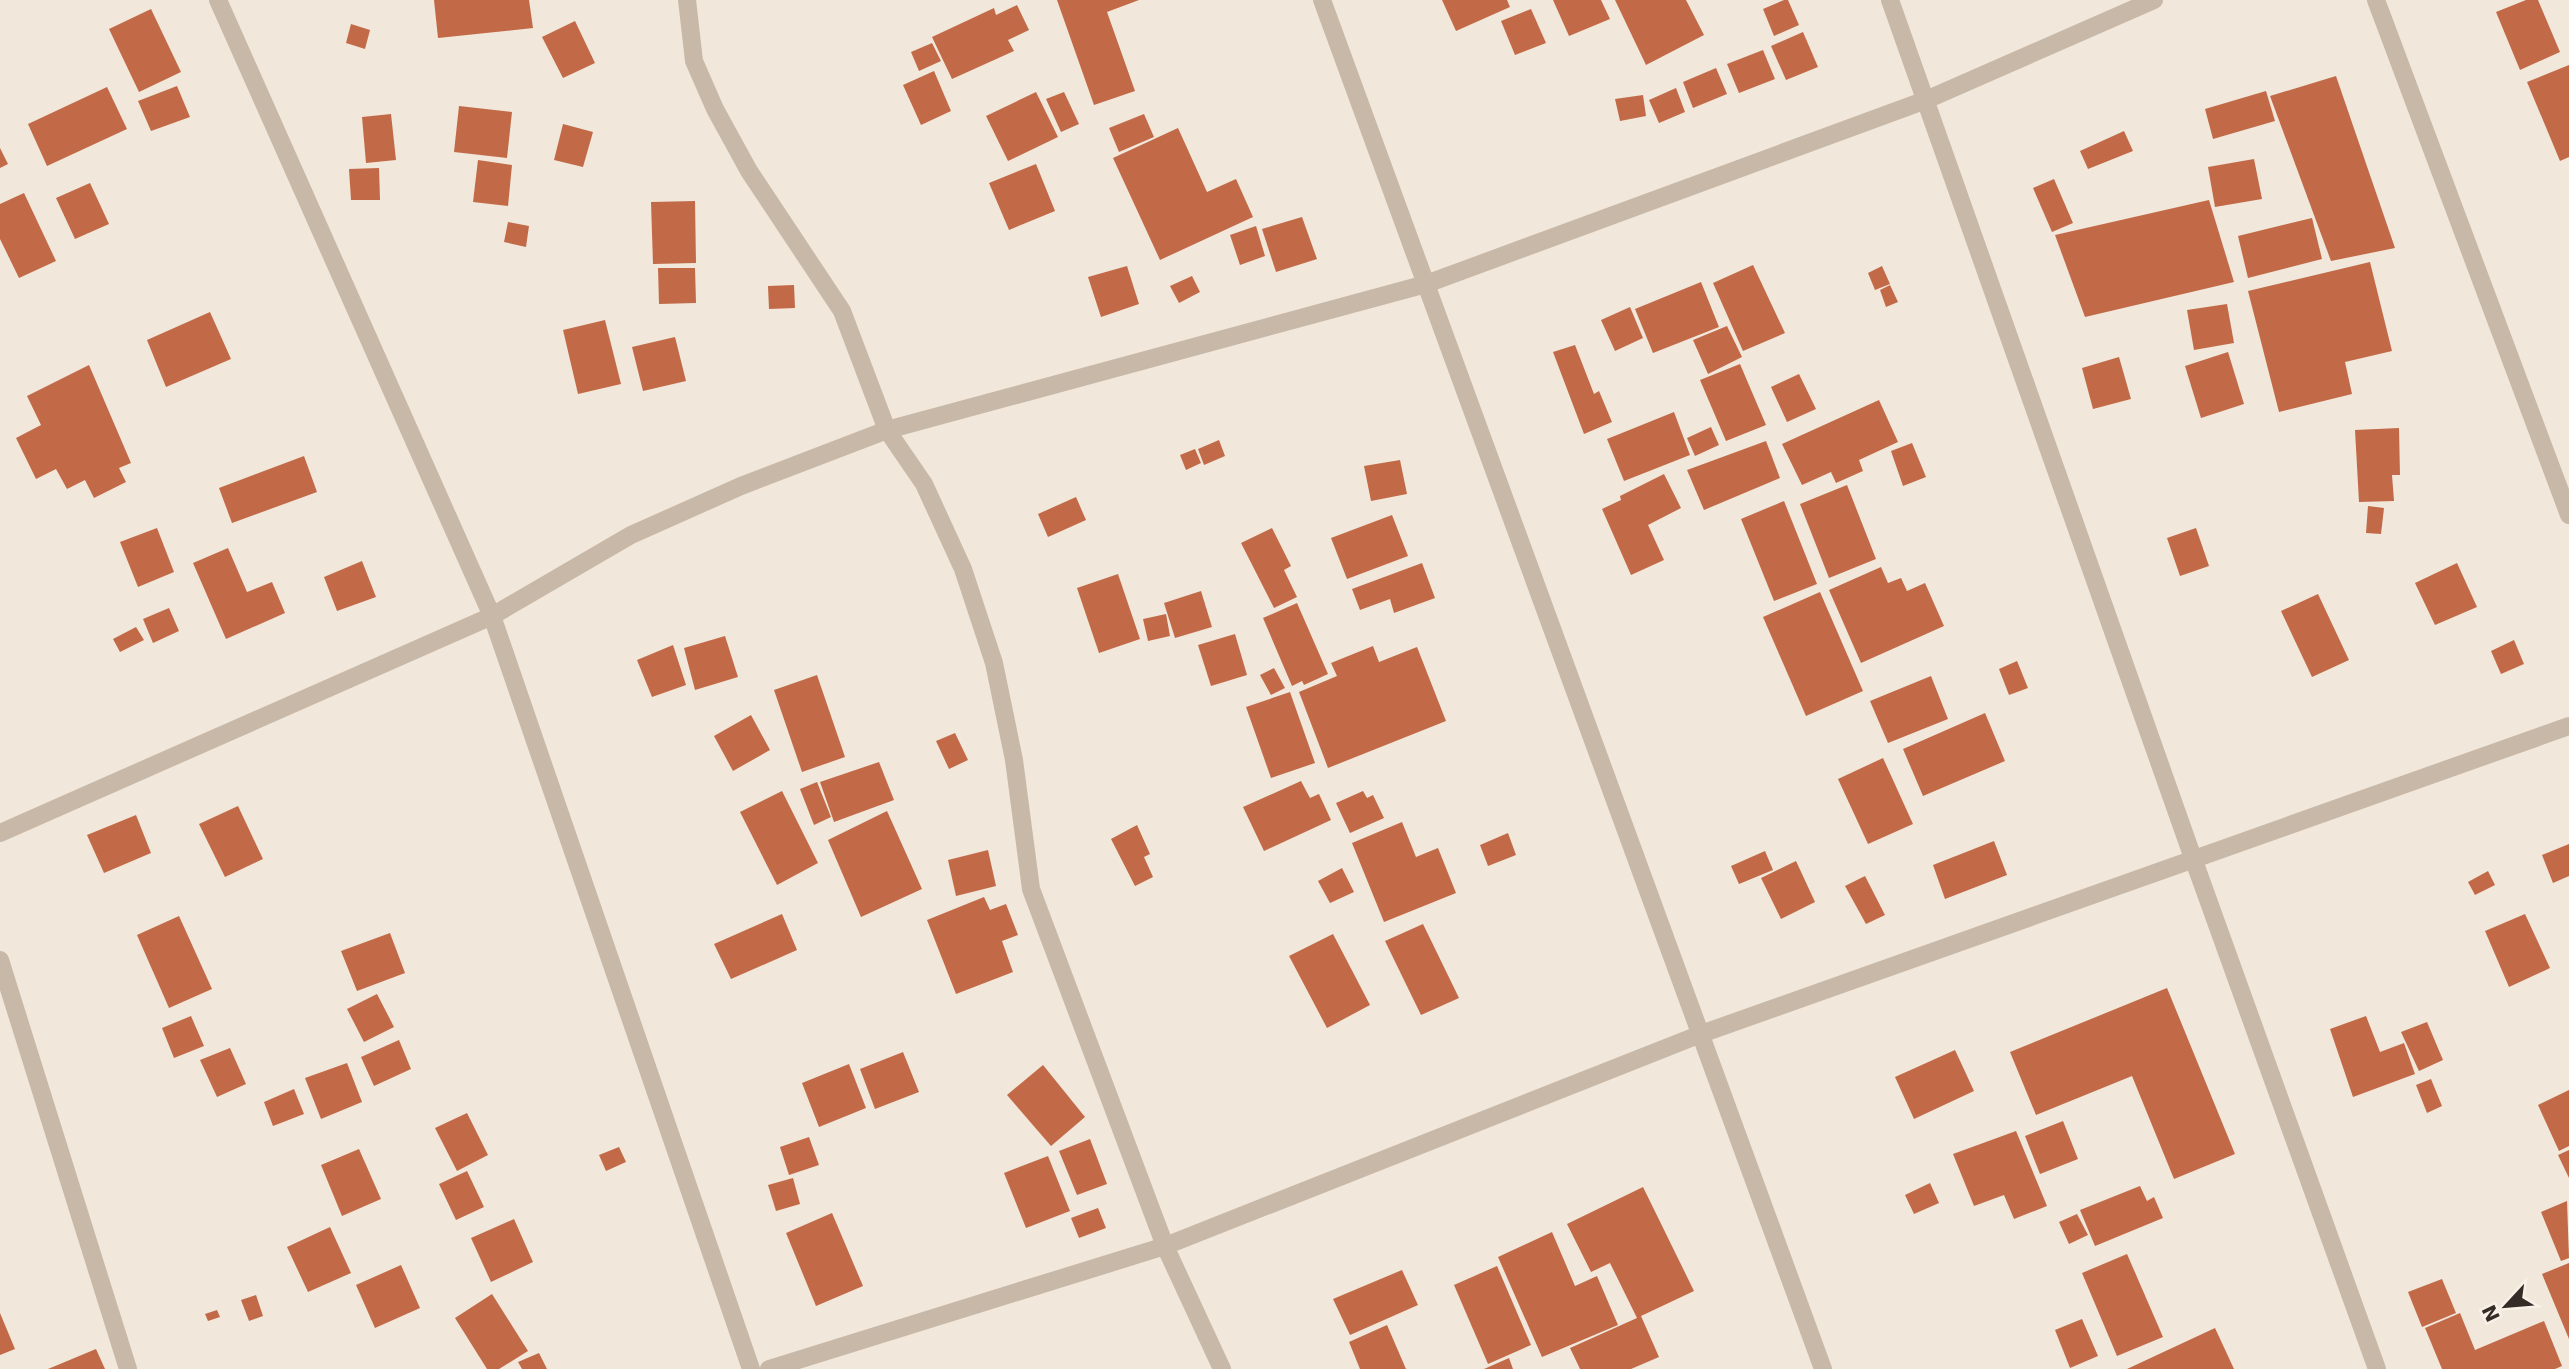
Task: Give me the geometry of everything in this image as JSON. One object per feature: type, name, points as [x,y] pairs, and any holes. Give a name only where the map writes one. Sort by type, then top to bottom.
[{"type":"street","points":[[218,0],[492,616],[751,1369]]},
{"type":"street","points":[[687,0],[694,61],[715,109],[749,172],[842,311],[887,429],[924,484],[963,569],[994,663],[1014,760],[1031,889],[1165,1246],[1222,1369]]},
{"type":"street","points":[[1322,0],[1823,1369]]},
{"type":"street","points":[[1890,0],[2377,1369]]},
{"type":"street","points":[[0,833],[492,616],[631,535],[741,486],[887,429],[1426,284],[1926,100],[2154,0]]},
{"type":"street","points":[[2376,0],[2569,515]]},
{"type":"street","points":[[769,1369],[1165,1246],[1701,1034],[2569,726]]},
{"type":"street","points":[[0,960],[128,1369]]},
{"type":"building","points":[[434,0],[529,0],[533,28],[438,38]]},
{"type":"building","points":[[1057,0],[1139,0],[1107,12],[1135,91],[1094,105]]},
{"type":"building","points":[[1442,0],[1507,0],[1510,7],[1456,31]]},
{"type":"building","points":[[1553,0],[1601,0],[1610,19],[1569,36]]},
{"type":"building","points":[[1615,0],[1686,0],[1704,35],[1646,65]]},
{"type":"building","points":[[1788,0],[1799,25],[1774,36],[1763,9]]},
{"type":"building","points":[[2526,0],[2538,0],[2560,52],[2520,70],[2496,12]]},
{"type":"building","points":[[1017,5],[1029,30],[1008,40],[1014,51],[952,79],[932,37],[994,8],[996,15]]},
{"type":"building","points":[[151,9],[181,72],[139,92],[109,29]]},
{"type":"building","points":[[1531,9],[1546,43],[1515,55],[1501,21]]},
{"type":"building","points":[[575,21],[595,63],[563,78],[542,37]]},
{"type":"building","points":[[351,24],[370,30],[365,49],[346,43]]},
{"type":"building","points":[[1803,32],[1818,67],[1786,80],[1771,46]]},
{"type":"building","points":[[932,43],[941,61],[919,71],[911,52]]},
{"type":"building","points":[[1763,50],[1775,79],[1739,93],[1727,64]]},
{"type":"building","points":[[2569,65],[2569,157],[2560,161],[2527,82]]},
{"type":"building","points":[[1716,68],[1727,94],[1693,108],[1683,82]]},
{"type":"building","points":[[934,71],[951,111],[921,125],[903,85]]},
{"type":"building","points":[[2336,76],[2395,248],[2331,261],[2270,96]]},
{"type":"building","points":[[177,86],[190,117],[151,131],[138,101]]},
{"type":"building","points":[[107,87],[127,129],[47,166],[28,124]]},
{"type":"building","points":[[1676,88],[1685,112],[1659,123],[1649,100]]},
{"type":"building","points":[[2266,91],[2275,121],[2213,139],[2205,109]]},
{"type":"building","points":[[1036,92],[1058,137],[1008,161],[986,116]]},
{"type":"building","points":[[1064,92],[1079,124],[1061,132],[1046,99]]},
{"type":"building","points":[[1643,95],[1646,116],[1620,121],[1615,99]]},
{"type":"building","points":[[459,106],[512,112],[507,158],[454,152]]},
{"type":"building","points":[[391,114],[396,160],[366,163],[362,117]]},
{"type":"building","points":[[1144,114],[1154,137],[1119,152],[1109,128]]},
{"type":"building","points":[[563,124],[593,132],[583,167],[554,160]]},
{"type":"building","points":[[1178,128],[1207,192],[1236,179],[1253,217],[1160,260],[1113,158]]},
{"type":"building","points":[[2124,131],[2133,151],[2088,169],[2080,151]]},
{"type":"building","points":[[0,148],[8,164],[0,168]]},
{"type":"building","points":[[2254,159],[2262,199],[2215,207],[2208,167]]},
{"type":"building","points":[[478,160],[512,165],[508,206],[473,202]]},
{"type":"building","points":[[1036,164],[1055,211],[1009,230],[989,183]]},
{"type":"building","points":[[379,168],[380,200],[351,200],[349,169]]},
{"type":"building","points":[[2054,179],[2073,223],[2052,232],[2033,188]]},
{"type":"building","points":[[90,183],[109,224],[75,239],[56,198]]},
{"type":"building","points":[[24,193],[56,261],[19,278],[0,239],[0,204]]},
{"type":"building","points":[[2209,200],[2234,282],[2085,317],[2055,235]]},
{"type":"building","points":[[695,201],[696,263],[653,264],[651,202]]},
{"type":"building","points":[[1302,217],[1317,259],[1276,272],[1262,229]]},
{"type":"building","points":[[2312,218],[2322,259],[2248,278],[2238,236]]},
{"type":"building","points":[[508,222],[529,226],[526,247],[504,242]]},
{"type":"building","points":[[1256,226],[1265,256],[1240,265],[1230,235]]},
{"type":"building","points":[[2370,262],[2392,351],[2345,362],[2352,394],[2279,412],[2248,291]]},
{"type":"building","points":[[1753,265],[1785,333],[1743,351],[1713,283]]},
{"type":"building","points":[[1127,266],[1139,304],[1101,317],[1088,277]]},
{"type":"building","points":[[1882,266],[1890,284],[1875,290],[1868,273]]},
{"type":"building","points":[[658,268],[695,268],[696,303],[659,304]]},
{"type":"building","points":[[1192,276],[1200,292],[1179,303],[1170,286]]},
{"type":"building","points":[[1701,282],[1719,327],[1653,353],[1635,309]]},
{"type":"building","points":[[794,285],[795,308],[769,309],[768,286]]},
{"type":"building","points":[[1890,285],[1898,302],[1886,307],[1880,290]]},
{"type":"building","points":[[2227,304],[2234,343],[2194,350],[2187,310]]},
{"type":"building","points":[[1630,307],[1643,338],[1615,351],[1601,320]]},
{"type":"building","points":[[210,312],[231,359],[166,387],[147,340]]},
{"type":"building","points":[[605,320],[621,384],[578,394],[563,330]]},
{"type":"building","points":[[1727,326],[1742,357],[1708,374],[1693,340]]},
{"type":"building","points":[[675,337],[686,381],[643,391],[632,347]]},
{"type":"building","points":[[1575,345],[1594,394],[1599,391],[1612,422],[1584,434],[1553,352]]},
{"type":"building","points":[[2228,352],[2244,404],[2201,418],[2185,366]]},
{"type":"building","points":[[2119,357],[2131,399],[2093,409],[2082,368]]},
{"type":"building","points":[[1740,364],[1766,425],[1726,441],[1700,380]]},
{"type":"building","points":[[89,365],[131,463],[119,468],[126,482],[94,498],[85,480],[67,489],[56,469],[36,479],[16,438],[41,425],[27,396]]},
{"type":"building","points":[[1799,374],[1816,409],[1787,422],[1771,387]]},
{"type":"building","points":[[1879,400],[1898,442],[1859,460],[1863,471],[1836,483],[1831,472],[1802,485],[1782,444]]},
{"type":"building","points":[[1674,412],[1690,455],[1624,481],[1607,439]]},
{"type":"building","points":[[1711,427],[1719,445],[1695,456],[1687,438]]},
{"type":"building","points":[[2399,428],[2400,475],[2392,475],[2394,501],[2359,502],[2355,430]]},
{"type":"building","points":[[1219,440],[1225,456],[1204,465],[1198,449]]},
{"type":"building","points":[[1766,441],[1780,478],[1704,510],[1687,470]]},
{"type":"building","points":[[1912,443],[1926,477],[1903,486],[1891,451]]},
{"type":"building","points":[[1195,449],[1201,463],[1186,470],[1180,455]]},
{"type":"building","points":[[304,456],[317,492],[232,523],[219,488]]},
{"type":"building","points":[[1400,460],[1407,494],[1371,501],[1364,466]]},
{"type":"building","points":[[1664,474],[1681,508],[1648,525],[1664,560],[1631,575],[1602,509],[1621,500],[1620,496]]},
{"type":"building","points":[[1847,485],[1876,559],[1829,578],[1800,504]]},
{"type":"building","points":[[1076,497],[1086,520],[1048,537],[1038,514]]},
{"type":"building","points":[[1784,501],[1817,584],[1774,601],[1741,519]]},
{"type":"building","points":[[2368,506],[2384,508],[2381,534],[2366,533]]},
{"type":"building","points":[[1392,515],[1408,556],[1347,579],[1331,538]]},
{"type":"building","points":[[157,528],[174,572],[138,587],[120,542]]},
{"type":"building","points":[[1272,528],[1291,566],[1284,570],[1297,597],[1274,608],[1241,543]]},
{"type":"building","points":[[2196,528],[2209,566],[2180,576],[2167,538]]},
{"type":"building","points":[[228,548],[247,592],[272,582],[285,613],[226,639],[193,563]]},
{"type":"building","points":[[362,561],[376,597],[337,611],[324,577]]},
{"type":"building","points":[[1422,563],[1435,598],[1394,613],[1390,599],[1360,610],[1352,589]]},
{"type":"building","points":[[2457,563],[2477,607],[2435,625],[2415,583]]},
{"type":"building","points":[[1881,567],[1888,583],[1901,578],[1907,591],[1925,583],[1944,626],[1861,663],[1829,590]]},
{"type":"building","points":[[1118,574],[1140,639],[1099,653],[1077,588]]},
{"type":"building","points":[[1201,591],[1212,627],[1175,638],[1164,603]]},
{"type":"building","points":[[1820,592],[1863,691],[1806,716],[1763,617]]},
{"type":"building","points":[[2318,594],[2349,660],[2312,677],[2281,611]]},
{"type":"building","points":[[1297,603],[1328,674],[1304,685],[1302,681],[1292,686],[1263,618]]},
{"type":"building","points":[[169,608],[179,631],[153,643],[143,619]]},
{"type":"building","points":[[1166,614],[1170,636],[1148,641],[1143,619]]},
{"type":"building","points":[[136,627],[144,640],[120,652],[113,639]]},
{"type":"building","points":[[1235,634],[1247,675],[1211,686],[1198,645]]},
{"type":"building","points":[[725,636],[738,677],[695,690],[684,648]]},
{"type":"building","points":[[2514,640],[2524,664],[2501,674],[2491,651]]},
{"type":"building","points":[[673,645],[686,685],[652,697],[637,660]]},
{"type":"building","points":[[1373,646],[1379,662],[1417,647],[1446,721],[1328,768],[1299,692],[1337,676],[1331,663]]},
{"type":"building","points":[[2017,661],[2028,688],[2009,695],[1999,669]]},
{"type":"building","points":[[1274,668],[1285,688],[1271,695],[1260,675]]},
{"type":"building","points":[[817,675],[845,757],[802,772],[774,690]]},
{"type":"building","points":[[1931,676],[1948,719],[1888,743],[1870,701]]},
{"type":"building","points":[[1290,692],[1315,763],[1271,778],[1246,707]]},
{"type":"building","points":[[1985,713],[2005,761],[1923,796],[1903,749]]},
{"type":"building","points":[[751,715],[770,750],[733,771],[714,736]]},
{"type":"building","points":[[955,733],[968,760],[949,769],[936,741]]},
{"type":"building","points":[[1883,758],[1913,824],[1868,844],[1838,779]]},
{"type":"building","points":[[879,762],[894,800],[834,822],[820,782]]},
{"type":"building","points":[[1301,781],[1310,798],[1319,794],[1331,820],[1264,851],[1243,807]]},
{"type":"building","points":[[817,782],[831,817],[814,825],[800,789]]},
{"type":"building","points":[[782,791],[818,863],[777,885],[740,812]]},
{"type":"building","points":[[1363,791],[1367,798],[1373,795],[1384,818],[1350,833],[1336,803]]},
{"type":"building","points":[[238,806],[263,859],[225,877],[199,824]]},
{"type":"building","points":[[887,811],[922,889],[861,917],[828,840]]},
{"type":"building","points":[[136,815],[151,853],[104,873],[87,835]]},
{"type":"building","points":[[1402,822],[1416,857],[1438,848],[1456,893],[1384,922],[1352,843]]},
{"type":"building","points":[[1137,825],[1150,854],[1144,857],[1153,877],[1135,886],[1111,839]]},
{"type":"building","points":[[1508,833],[1516,855],[1488,866],[1480,845]]},
{"type":"building","points":[[1994,841],[2007,875],[1945,899],[1933,865]]},
{"type":"building","points":[[2569,844],[2569,876],[2553,883],[2542,855]]},
{"type":"building","points":[[988,850],[996,886],[956,896],[948,860]]},
{"type":"building","points":[[1765,851],[1773,870],[1739,884],[1731,866]]},
{"type":"building","points":[[1796,861],[1815,902],[1781,919],[1761,878]]},
{"type":"building","points":[[1342,868],[1354,892],[1330,903],[1318,881]]},
{"type":"building","points":[[2488,871],[2495,885],[2475,895],[2468,882]]},
{"type":"building","points":[[1865,876],[1885,915],[1866,924],[1845,886]]},
{"type":"building","points":[[984,897],[990,910],[1006,904],[1018,935],[1002,941],[1013,972],[956,994],[927,920]]},
{"type":"building","points":[[782,914],[797,950],[731,979],[714,944]]},
{"type":"building","points":[[2525,914],[2550,968],[2509,987],[2485,931]]},
{"type":"building","points":[[179,916],[212,989],[169,1008],[137,935]]},
{"type":"building","points":[[1423,924],[1459,998],[1421,1015],[1385,941]]},
{"type":"building","points":[[390,933],[405,973],[357,991],[341,951]]},
{"type":"building","points":[[1333,934],[1370,1005],[1327,1028],[1289,956]]},
{"type":"building","points":[[2167,988],[2235,1154],[2174,1179],[2132,1076],[2036,1115],[2010,1052]]},
{"type":"building","points":[[377,994],[394,1027],[364,1042],[347,1009]]},
{"type":"building","points":[[191,1016],[204,1046],[174,1058],[162,1028]]},
{"type":"building","points":[[2366,1016],[2380,1052],[2404,1043],[2415,1074],[2353,1097],[2330,1029]]},
{"type":"building","points":[[2427,1022],[2443,1060],[2419,1071],[2401,1032]]},
{"type":"building","points":[[399,1040],[411,1069],[374,1086],[361,1057]]},
{"type":"building","points":[[230,1048],[246,1084],[217,1097],[200,1060]]},
{"type":"building","points":[[1955,1050],[1974,1091],[1914,1119],[1895,1077]]},
{"type":"building","points":[[903,1052],[919,1092],[875,1109],[860,1069]]},
{"type":"building","points":[[347,1063],[362,1102],[321,1119],[305,1078]]},
{"type":"building","points":[[849,1064],[866,1108],[819,1127],[802,1083]]},
{"type":"building","points":[[1043,1065],[1085,1117],[1051,1146],[1007,1095]]},
{"type":"building","points":[[2431,1079],[2442,1106],[2427,1113],[2416,1085]]},
{"type":"building","points":[[294,1089],[304,1114],[273,1126],[264,1102]]},
{"type":"building","points":[[2569,1090],[2569,1146],[2559,1151],[2538,1105]]},
{"type":"building","points":[[467,1113],[488,1155],[457,1171],[435,1128]]},
{"type":"building","points":[[2063,1121],[2078,1159],[2040,1174],[2025,1136]]},
{"type":"building","points":[[2016,1131],[2047,1206],[2014,1219],[2004,1195],[1974,1206],[1953,1154]]},
{"type":"building","points":[[809,1137],[819,1165],[789,1175],[780,1147]]},
{"type":"building","points":[[1090,1139],[1107,1184],[1077,1195],[1059,1151]]},
{"type":"building","points":[[619,1147],[626,1162],[606,1171],[599,1155]]},
{"type":"building","points":[[359,1149],[381,1199],[342,1216],[321,1165]]},
{"type":"building","points":[[2569,1150],[2569,1178],[2558,1155]]},
{"type":"building","points":[[1048,1156],[1070,1211],[1026,1228],[1004,1173]]},
{"type":"building","points":[[467,1171],[484,1207],[456,1220],[439,1184]]},
{"type":"building","points":[[793,1178],[800,1204],[776,1211],[768,1185]]},
{"type":"building","points":[[1930,1183],[1939,1203],[1914,1214],[1905,1195]]},
{"type":"building","points":[[2140,1186],[2147,1201],[2154,1197],[2163,1218],[2095,1246],[2080,1210]]},
{"type":"building","points":[[1643,1187],[1694,1291],[1641,1316],[1659,1357],[1631,1369],[1580,1369],[1570,1348],[1637,1318],[1610,1263],[1591,1272],[1567,1224]]},
{"type":"building","points":[[2567,1201],[2569,1258],[2561,1261],[2541,1212]]},
{"type":"building","points":[[1098,1208],[1106,1228],[1079,1238],[1071,1218]]},
{"type":"building","points":[[832,1213],[863,1286],[816,1306],[786,1233]]},
{"type":"building","points":[[2077,1214],[2088,1235],[2069,1244],[2059,1222]]},
{"type":"building","points":[[514,1219],[533,1262],[491,1282],[471,1238]]},
{"type":"building","points":[[330,1227],[351,1273],[308,1292],[287,1247]]},
{"type":"building","points":[[1552,1232],[1575,1286],[1597,1276],[1618,1325],[1542,1357],[1498,1257]]},
{"type":"building","points":[[2127,1254],[2163,1337],[2117,1356],[2082,1273]]},
{"type":"building","points":[[2569,1263],[2569,1339],[2542,1274]]},
{"type":"building","points":[[401,1265],[420,1308],[375,1328],[356,1285]]},
{"type":"building","points":[[1497,1266],[1531,1345],[1488,1364],[1454,1285]]},
{"type":"building","points":[[1402,1270],[1418,1305],[1350,1335],[1333,1299]]},
{"type":"building","points":[[2442,1279],[2456,1313],[2422,1327],[2408,1292]]},
{"type":"building","points":[[492,1294],[528,1351],[499,1369],[487,1369],[455,1318]]},
{"type":"building","points":[[256,1295],[263,1316],[249,1321],[241,1300]]},
{"type":"building","points":[[217,1310],[220,1317],[208,1321],[205,1314]]},
{"type":"building","points":[[0,1313],[15,1349],[0,1355]]},
{"type":"building","points":[[2460,1313],[2475,1350],[2544,1321],[2562,1366],[2555,1369],[2442,1369],[2425,1328]]},
{"type":"building","points":[[2082,1319],[2098,1356],[2070,1368],[2055,1330]]},
{"type":"building","points":[[1387,1325],[1406,1369],[1360,1369],[1349,1342]]},
{"type":"building","points":[[2215,1328],[2234,1369],[2127,1369]]},
{"type":"building","points":[[96,1349],[105,1369],[48,1369]]},
{"type":"building","points":[[539,1353],[547,1369],[522,1369],[518,1362]]},
{"type":"building","points":[[1509,1358],[1513,1369],[1484,1369]]}]
